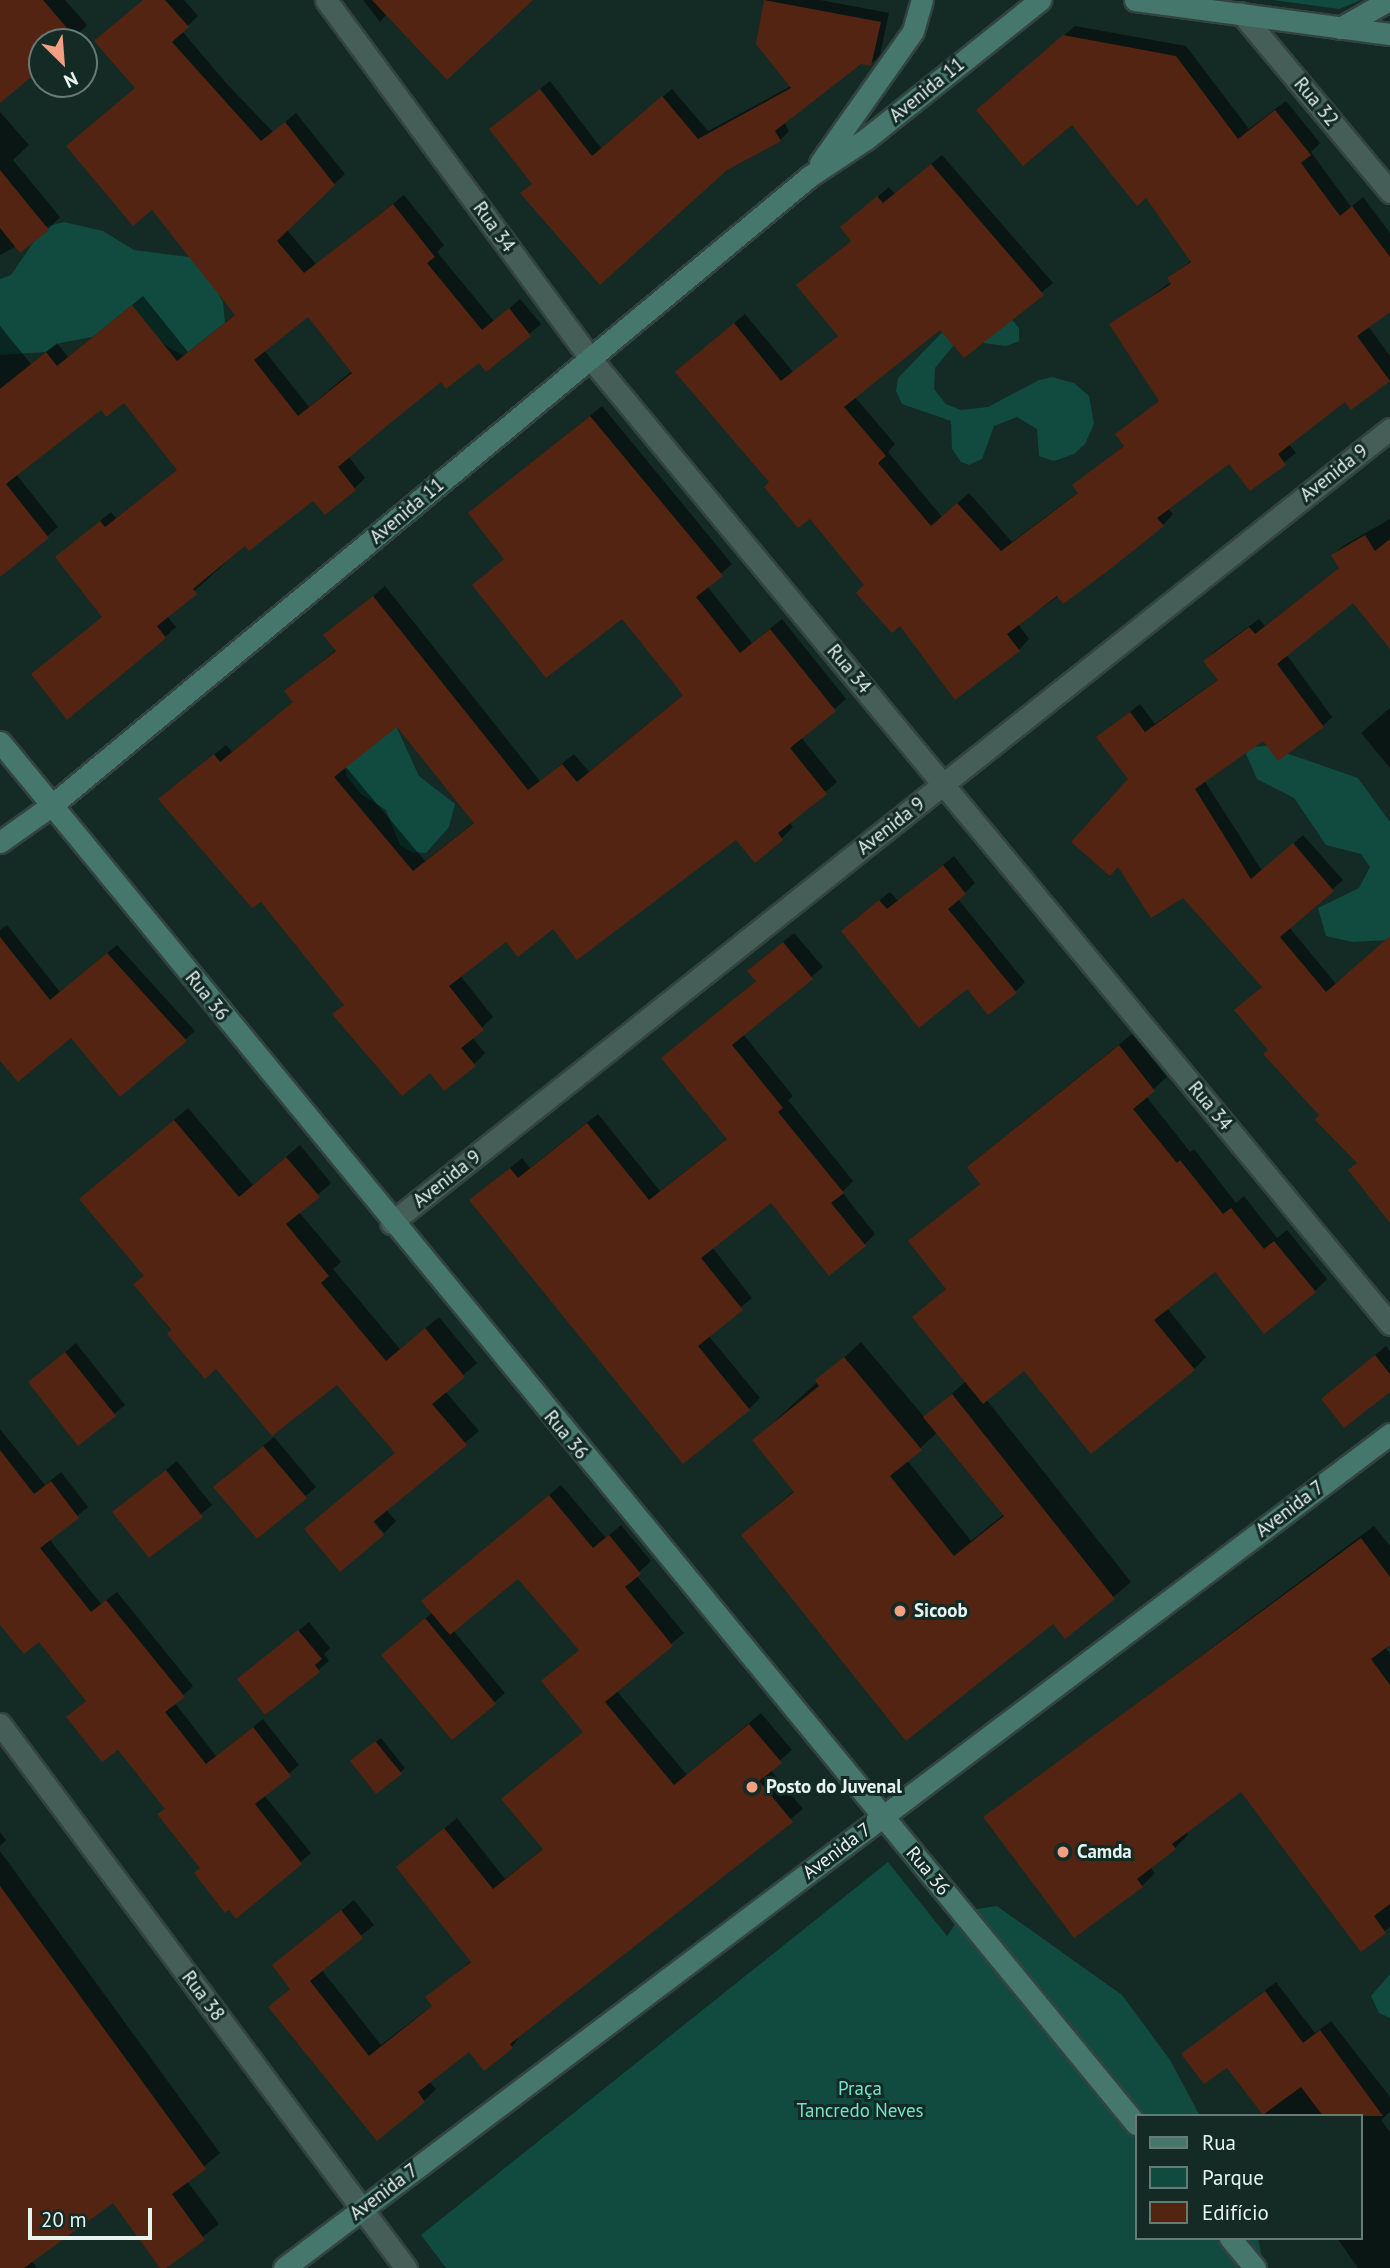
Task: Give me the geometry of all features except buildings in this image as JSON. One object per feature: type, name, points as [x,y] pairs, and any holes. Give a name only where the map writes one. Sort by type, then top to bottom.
[{"type":"street","name":"Rua 34","points":[[326,0],[590,358],[1390,1324]]},
{"type":"street","name":"Avenida 11","points":[[810,176],[913,31],[922,0]]},
{"type":"street","name":"Avenida 11","points":[[0,842],[52,805],[810,176],[866,139],[1040,0]]},
{"type":"street","points":[[1135,0],[1390,34]]},
{"type":"street","points":[[1340,27],[1389,0]]},
{"type":"street","name":"Rua 32","points":[[1241,13],[1390,192]]},
{"type":"street","name":"Avenida 9","points":[[391,1223],[1390,429]]},
{"type":"street","name":"Rua 36","points":[[0,742],[391,1223],[1134,2122]]},
{"type":"street","name":"Avenida 7","points":[[284,2268],[1390,1434]]},
{"type":"street","name":"Rua 38","points":[[0,1724],[406,2268]]},
{"type":"street","points":[[1232,2240],[1255,2268]]},
{"type":"green space","points":[[1273,0],[1361,0],[1339,9]]},
{"type":"green space","points":[[64,222],[103,231],[134,250],[189,257],[204,268],[223,302],[225,323],[218,341],[187,358],[155,339],[97,336],[60,343],[46,352],[0,355],[0,279],[11,275],[44,227]]},
{"type":"green space","points":[[1007,314],[1019,328],[1019,341],[1006,346],[967,341],[954,345],[935,368],[934,389],[946,404],[961,410],[988,407],[1039,380],[1052,377],[1074,383],[1089,396],[1094,424],[1085,444],[1074,454],[1054,461],[1039,456],[1037,429],[1017,417],[994,426],[982,459],[969,465],[961,462],[952,449],[951,421],[902,404],[896,391],[898,378],[955,319]]},
{"type":"green space","points":[[384,728],[397,728],[419,776],[455,804],[449,827],[426,853],[412,852],[400,845],[386,810],[361,794],[347,777],[345,768]]},
{"type":"green space","points":[[1266,746],[1358,778],[1390,822],[1390,940],[1352,942],[1326,936],[1318,908],[1359,888],[1370,867],[1361,854],[1326,845],[1294,798],[1257,779],[1246,754],[1251,747]]},
{"type":"green space","name":"Praça Tancredo Neves","points":[[888,1862],[947,1936],[964,1911],[997,1906],[1122,1995],[1170,2060],[1199,2114],[1134,2114],[1134,2240],[1258,2240],[1264,2268],[446,2268],[421,2235]]},
{"type":"green space","points":[[1390,1974],[1390,2018],[1379,2013],[1371,1996]]},
{"type":"place","name":"Sicoob","points":[[900,1611]]},
{"type":"place","name":"Posto do Juvenal","points":[[752,1787]]},
{"type":"place","name":"Camda","points":[[1063,1852]]}]
